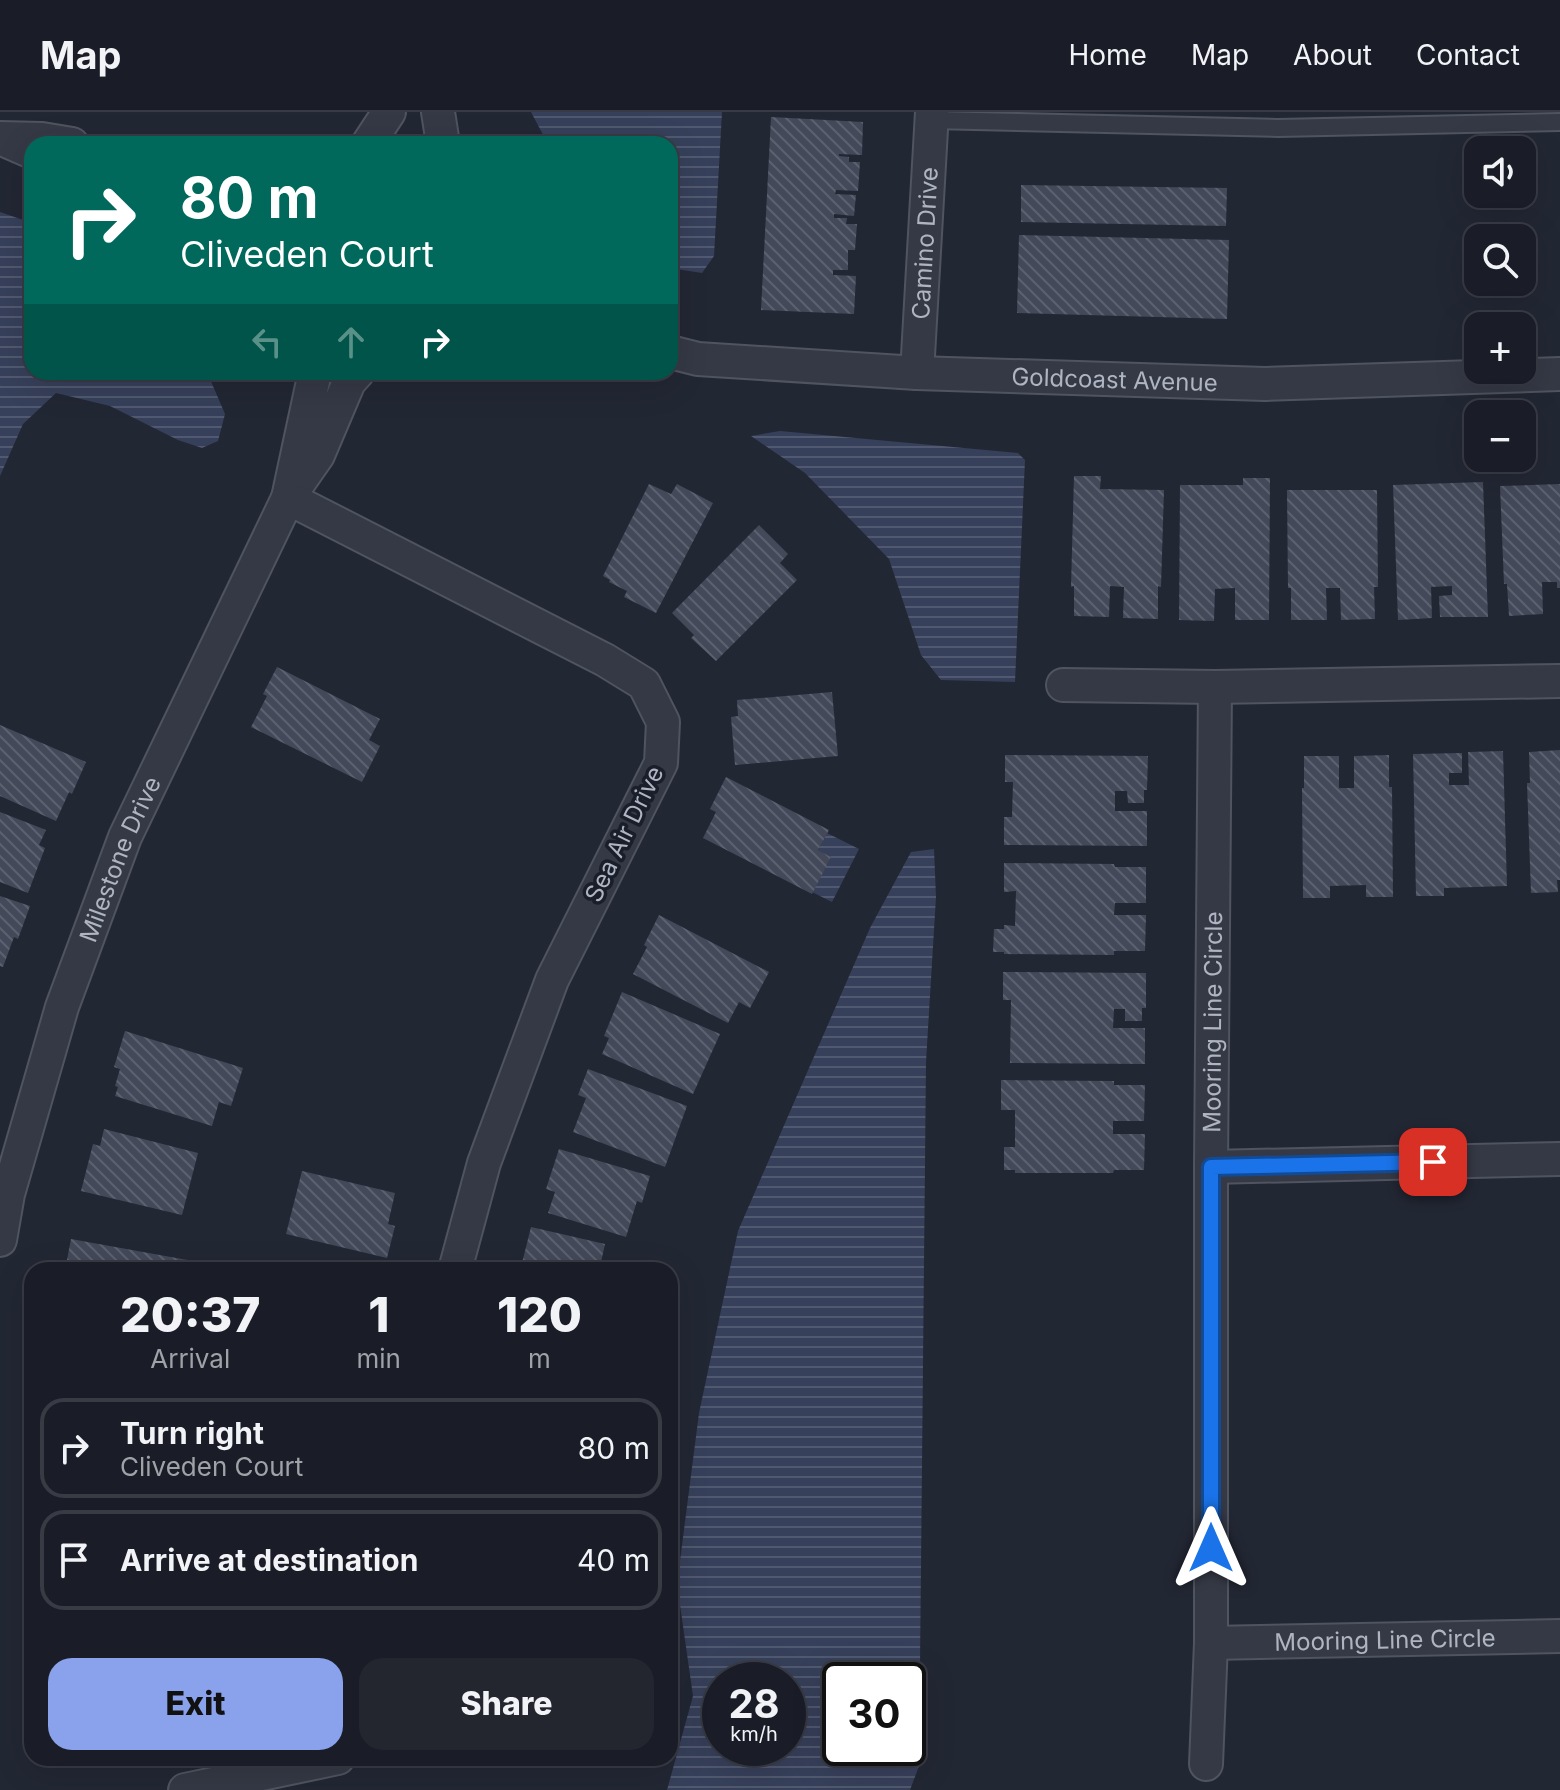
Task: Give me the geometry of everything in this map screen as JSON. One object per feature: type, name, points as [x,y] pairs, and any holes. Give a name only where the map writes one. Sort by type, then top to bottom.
[{"type":"street","points":[[373,136],[389,112]]},
{"type":"street","points":[[438,112],[442,136]]},
{"type":"street","name":"Camino Drive","points":[[917,373],[932,116]]},
{"type":"street","points":[[0,138],[24,139]]},
{"type":"street","points":[[0,138],[24,148]]},
{"type":"street","name":"Goldcoast Avenue","points":[[678,354],[698,359],[917,373],[1265,384],[1560,374]]},
{"type":"street","name":"Milestone Drive","points":[[288,498],[313,380]]},
{"type":"street","name":"Milestone Drive","points":[[0,1240],[8,1194],[62,1007],[125,837],[288,498],[318,455],[351,380]]},
{"type":"street","name":"Sea Air Drive","points":[[288,498],[605,660],[644,684],[663,722],[661,763],[552,980],[484,1163],[457,1262]]},
{"type":"street","points":[[1063,685],[1215,687],[1560,681]]},
{"type":"street","name":"Mooring Line Circle","points":[[1206,1764],[1211,1643],[1215,687]]},
{"type":"street","points":[[1211,1167],[1560,1159]]},
{"type":"street","name":"Mooring Line Circle","points":[[1211,1643],[1560,1636]]},
{"type":"street","points":[[185,1790],[300,1766]]},
{"type":"lane","points":[[932,116],[1278,128],[1560,122]]},
{"type":"water","points":[[531,112],[722,112],[714,256],[702,273],[678,269],[678,136],[544,136]]},
{"type":"water","points":[[0,212],[24,220],[24,380],[210,380],[225,414],[218,441],[202,448],[178,440],[110,406],[56,393],[23,424],[0,476]]},
{"type":"water","points":[[780,431],[1018,453],[1025,460],[1015,682],[941,680],[921,655],[889,559],[805,473],[751,436]]},
{"type":"water","points":[[827,833],[859,849],[832,902],[812,892],[831,857],[818,850]]},
{"type":"water","points":[[934,849],[936,897],[926,1062],[920,1662],[822,1662],[822,1766],[919,1766],[910,1790],[667,1790],[674,1766],[678,1766],[678,1750],[693,1696],[678,1576],[699,1413],[738,1231],[870,928],[911,852]]},
{"type":"building","points":[[771,117],[863,122],[862,155],[839,154],[849,157],[849,162],[860,162],[858,191],[836,190],[835,194],[856,195],[854,216],[834,214],[834,218],[847,218],[846,224],[857,224],[855,250],[848,250],[848,270],[833,270],[833,275],[856,276],[854,314],[761,310]]},
{"type":"building","points":[[1021,185],[1227,188],[1226,226],[1021,222]]},
{"type":"building","points":[[1019,235],[1229,240],[1227,319],[1017,313]]},
{"type":"building","points":[[1074,476],[1101,476],[1100,489],[1164,490],[1158,619],[1123,618],[1124,587],[1110,586],[1109,617],[1074,616],[1074,586],[1071,587]]},
{"type":"building","points":[[1243,478],[1270,478],[1269,620],[1235,620],[1235,588],[1215,589],[1214,621],[1179,620],[1180,485],[1243,485]]},
{"type":"building","points":[[1483,482],[1488,617],[1440,617],[1439,596],[1452,595],[1452,586],[1431,587],[1432,618],[1398,620],[1393,485]]},
{"type":"building","points":[[649,484],[671,494],[677,484],[713,503],[656,613],[624,597],[627,591],[603,576]]},
{"type":"building","points":[[1560,484],[1560,588],[1557,588],[1557,582],[1542,582],[1543,614],[1509,616],[1507,584],[1504,584],[1500,486]]},
{"type":"building","points":[[1287,490],[1377,490],[1378,587],[1374,587],[1375,619],[1341,620],[1340,588],[1326,588],[1327,620],[1291,620]]},
{"type":"building","points":[[759,525],[788,554],[780,563],[797,580],[716,661],[691,638],[694,635],[672,613]]},
{"type":"building","points":[[277,667],[380,719],[369,740],[380,746],[362,782],[251,727]]},
{"type":"building","points":[[832,692],[838,756],[735,765],[731,717],[738,716],[737,700]]},
{"type":"building","points":[[0,725],[86,762],[56,821],[0,796]]},
{"type":"building","points":[[1560,750],[1558,892],[1531,893],[1527,783],[1530,783],[1529,752]]},
{"type":"building","points":[[1503,751],[1507,886],[1444,888],[1444,896],[1416,896],[1413,754],[1462,753],[1462,773],[1449,773],[1449,785],[1469,785],[1468,752]]},
{"type":"building","points":[[1005,755],[1148,756],[1144,803],[1128,803],[1127,791],[1115,791],[1115,811],[1147,811],[1147,846],[1004,845],[1004,817],[1012,817],[1013,782],[1005,782]]},
{"type":"building","points":[[1389,755],[1393,897],[1366,897],[1366,885],[1330,886],[1330,898],[1303,898],[1304,756],[1339,756],[1339,788],[1354,788],[1354,756]]},
{"type":"building","points":[[726,777],[829,830],[818,850],[831,857],[812,894],[703,838],[716,812],[710,809]]},
{"type":"building","points":[[0,812],[46,830],[39,845],[45,848],[28,893],[0,882]]},
{"type":"building","points":[[1004,863],[1146,867],[1146,903],[1115,903],[1114,915],[1146,915],[1145,951],[1114,951],[1114,955],[993,952],[994,929],[1004,929],[1004,925],[1015,926],[1016,891],[1004,892]]},
{"type":"building","points":[[0,896],[30,906],[3,967],[0,966]]},
{"type":"building","points":[[659,915],[769,972],[750,1008],[739,1002],[728,1023],[633,974]]},
{"type":"building","points":[[1003,972],[1146,973],[1146,1008],[1142,1008],[1142,1021],[1125,1021],[1125,1009],[1114,1009],[1113,1028],[1145,1028],[1145,1064],[1010,1063],[1011,1000],[1003,1000]]},
{"type":"building","points":[[622,992],[720,1034],[693,1094],[602,1054],[609,1038],[604,1036]]},
{"type":"building","points":[[125,1031],[243,1068],[231,1106],[219,1102],[212,1126],[115,1096],[120,1069],[114,1067]]},
{"type":"building","points":[[588,1069],[687,1106],[665,1167],[573,1132],[586,1098],[578,1095]]},
{"type":"building","points":[[1001,1080],[1114,1081],[1114,1085],[1145,1085],[1144,1121],[1113,1121],[1113,1134],[1145,1134],[1144,1170],[1015,1173],[1015,1170],[1004,1170],[1004,1147],[1015,1147],[1015,1110],[1001,1110]]},
{"type":"building","points":[[104,1129],[198,1153],[182,1215],[81,1191],[93,1144],[100,1146]]},
{"type":"building","points":[[559,1149],[650,1176],[642,1203],[637,1201],[626,1237],[548,1213],[555,1192],[546,1189]]},
{"type":"building","points":[[302,1171],[395,1193],[388,1224],[395,1226],[387,1258],[286,1234]]},
{"type":"building","points":[[531,1227],[605,1244],[601,1262],[522,1262]]},
{"type":"building","points":[[71,1239],[193,1261],[193,1262],[67,1262]]},
{"type":"route","points":[[1211,1548],[1211,1167],[1433,1162]]}]
